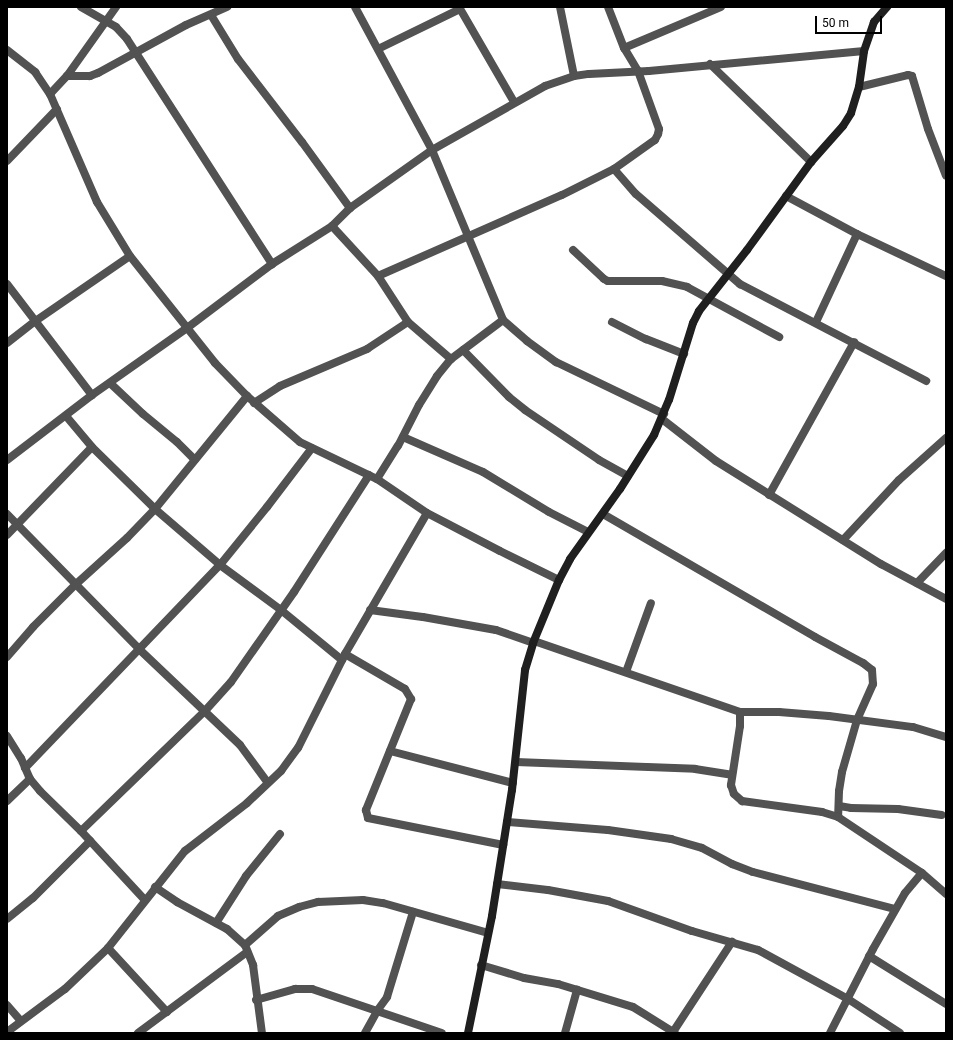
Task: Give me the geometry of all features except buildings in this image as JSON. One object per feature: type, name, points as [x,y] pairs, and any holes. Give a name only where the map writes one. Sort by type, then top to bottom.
[{"type":"street","points":[[81,7],[116,27],[136,52],[272,264]]},
{"type":"street","points":[[50,94],[67,76],[116,7]]},
{"type":"street","points":[[67,76],[90,76],[186,25],[227,7]]},
{"type":"street","points":[[355,7],[432,150],[503,320],[527,341],[556,362],[663,416],[716,461],[843,540],[946,599]]},
{"type":"street","points":[[560,7],[574,76]]},
{"type":"street","points":[[378,276],[562,195],[614,169],[655,140],[659,129],[638,72],[624,48],[608,7]]},
{"type":"street","points":[[624,48],[720,7]]},
{"type":"street","points":[[378,50],[459,8],[514,102]]},
{"type":"street","points":[[468,1033],[488,933],[507,822],[516,762],[525,670],[534,642],[559,580],[570,559],[588,532],[603,514],[654,435],[663,416],[693,323],[699,311],[811,162],[843,126],[851,113],[858,87],[864,51],[874,22],[884,8]]},
{"type":"street","points":[[211,15],[238,59],[302,142],[350,208]]},
{"type":"street","points":[[7,50],[35,72],[50,94],[97,202],[130,256],[215,363],[254,403],[287,432],[312,448],[373,477],[428,513],[559,580]]},
{"type":"street","points":[[7,460],[92,395],[187,328],[272,264],[332,226],[350,208],[432,150],[514,102],[545,86],[574,76],[618,71],[638,72],[710,64],[864,51]]},
{"type":"street","points":[[710,64],[811,162]]},
{"type":"street","points":[[858,87],[908,74],[912,76],[928,129],[946,176]]},
{"type":"street","points":[[7,161],[57,109]]},
{"type":"street","points":[[614,169],[636,194],[740,284],[816,322],[926,381]]},
{"type":"street","points":[[786,196],[857,234],[946,276]]},
{"type":"street","points":[[332,226],[378,276],[408,322],[451,360]]},
{"type":"street","points":[[816,322],[857,234]]},
{"type":"street","points":[[574,250],[604,279],[608,281],[662,281],[676,283],[699,292],[779,337]]},
{"type":"street","points":[[7,343],[34,322],[130,256]]},
{"type":"street","points":[[7,284],[34,322],[92,395]]},
{"type":"street","points":[[82,831],[204,712],[231,682],[373,477],[403,437],[422,399],[437,376],[451,360],[503,320]]},
{"type":"street","points":[[254,403],[280,386],[367,349],[408,322]]},
{"type":"street","points":[[612,322],[646,339],[684,354]]},
{"type":"street","points":[[769,495],[854,342]]},
{"type":"street","points":[[463,350],[509,397],[525,410],[599,460],[628,476]]},
{"type":"street","points":[[110,382],[143,414],[177,442],[195,460]]},
{"type":"street","points":[[7,657],[33,627],[75,585],[127,538],[155,509],[247,396]]},
{"type":"street","points":[[66,416],[92,448],[155,509],[220,565],[343,657],[405,688],[410,694],[411,699],[366,810],[368,818],[503,845]]},
{"type":"street","points":[[403,437],[483,472],[549,512],[588,532]]},
{"type":"street","points":[[843,540],[899,480],[946,438]]},
{"type":"street","points":[[7,535],[17,523],[92,448]]},
{"type":"street","points":[[25,768],[220,565],[267,508],[312,448]]},
{"type":"street","points":[[8,1032],[65,989],[108,948],[185,851],[247,803],[281,771],[298,748],[343,657],[428,513]]},
{"type":"street","points":[[7,514],[140,650],[240,746],[268,783]]},
{"type":"street","points":[[603,514],[815,637],[863,663],[872,670],[873,684],[857,720],[842,772],[838,817]]},
{"type":"street","points":[[917,583],[946,553]]},
{"type":"street","points":[[626,672],[650,603]]},
{"type":"street","points":[[370,610],[423,617],[496,630],[626,672],[740,712],[779,712],[857,720],[913,727],[946,737]]},
{"type":"street","points":[[740,712],[740,726],[731,785],[734,794],[742,801],[822,812],[838,817],[922,873],[944,890]]},
{"type":"street","points":[[7,736],[30,779],[40,791],[82,831],[145,900]]},
{"type":"street","points":[[390,751],[513,783]]},
{"type":"street","points":[[516,762],[696,769],[732,775]]},
{"type":"street","points":[[7,801],[30,779]]},
{"type":"street","points":[[839,806],[851,808],[898,809],[942,815]]},
{"type":"street","points":[[507,822],[608,830],[670,839],[702,848],[732,864],[752,872],[895,909]]},
{"type":"street","points":[[216,923],[246,876],[280,834]]},
{"type":"street","points":[[7,919],[33,898],[90,840]]},
{"type":"street","points":[[830,1033],[869,956],[904,892],[922,873]]},
{"type":"street","points":[[497,884],[548,890],[608,902],[758,950],[848,999],[900,1033]]},
{"type":"street","points":[[155,887],[177,902],[227,929],[246,949],[253,964],[256,1000],[262,1033]]},
{"type":"street","points":[[138,1033],[168,1012],[246,949],[278,916],[299,907],[318,902],[363,900],[488,933]]},
{"type":"street","points":[[365,1033],[377,1011],[387,997],[413,912]]},
{"type":"street","points":[[481,965],[577,990],[632,1007],[674,1032],[732,942]]},
{"type":"street","points":[[108,948],[168,1012]]},
{"type":"street","points":[[869,956],[946,1004]]},
{"type":"street","points":[[256,1000],[304,988],[312,989],[442,1033]]},
{"type":"street","points":[[565,1033],[577,990]]},
{"type":"street","points":[[7,1005],[21,1021]]}]
